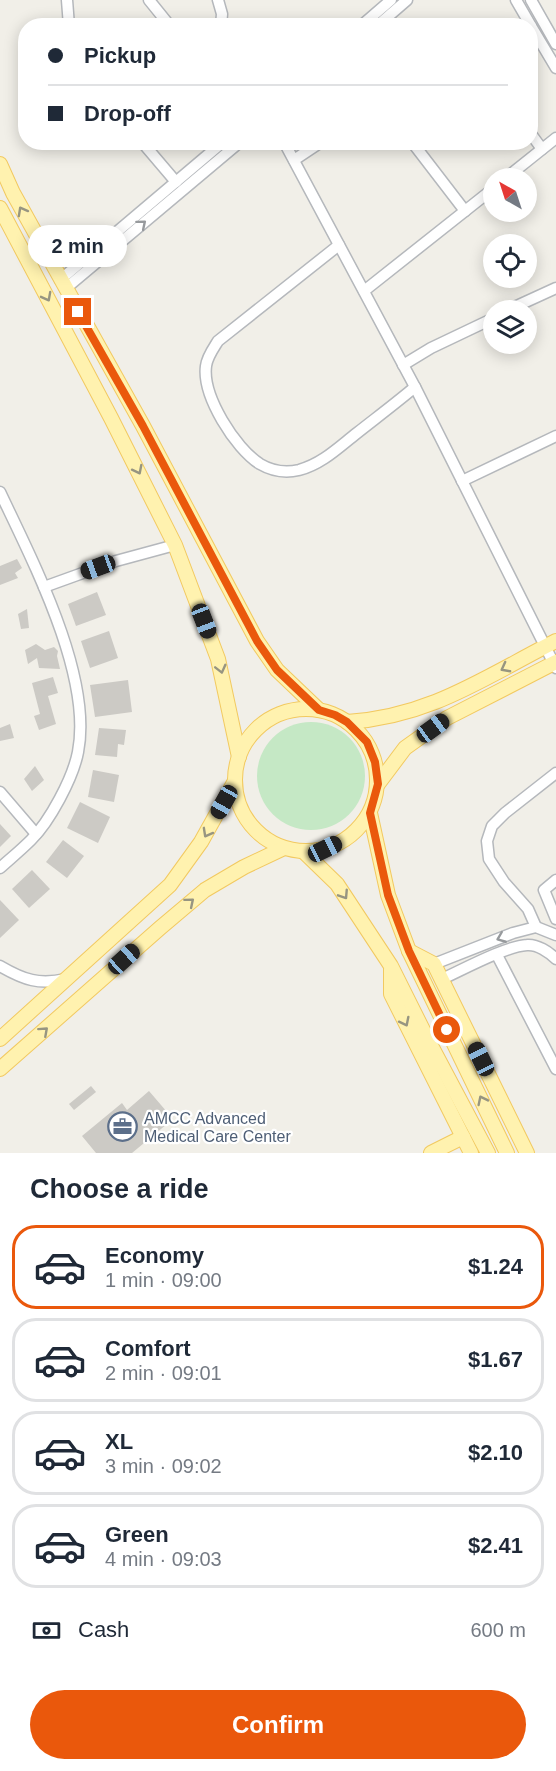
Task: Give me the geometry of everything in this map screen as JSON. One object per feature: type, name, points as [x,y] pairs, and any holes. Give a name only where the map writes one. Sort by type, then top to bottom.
[{"type":"main road","points":[[0,164],[13,193],[143,426],[257,641],[277,670],[319,710]]},
{"type":"main road","points":[[0,208],[175,545],[218,659],[239,757]]},
{"type":"main road","points":[[347,722],[409,713],[439,702],[550,644]]},
{"type":"main road","points":[[378,784],[375,762],[367,742],[347,722],[335,715],[306,709],[289,711],[272,718],[252,734],[239,757],[235,782],[237,800],[248,822],[267,840],[282,849],[304,852],[325,849],[348,838],[370,813],[378,784],[405,748],[447,718],[555,665]]},
{"type":"main road","points":[[0,1040],[170,885],[201,842],[235,782]]},
{"type":"main road","points":[[370,813],[388,895],[409,951],[507,1153]]},
{"type":"main road","points":[[0,1070],[205,890],[244,867],[282,849]]},
{"type":"main road","points":[[304,852],[337,884],[391,966],[426,1038],[488,1153]]},
{"type":"main road","points":[[409,951],[434,964],[527,1153]]},
{"type":"main road","points":[[391,966],[391,994],[471,1153]]},
{"type":"main road","points":[[431,1153],[463,1137]]},
{"type":"street","points":[[67,0],[68,18]]},
{"type":"street","points":[[149,0],[164,18]]},
{"type":"street","points":[[218,0],[222,18]]},
{"type":"street","points":[[370,18],[391,0]]},
{"type":"street","points":[[387,18],[407,0]]},
{"type":"street","points":[[516,0],[526,18]]},
{"type":"street","points":[[531,0],[555,38]]},
{"type":"street","points":[[538,38],[556,68]]},
{"type":"street","points":[[519,168],[556,138]]},
{"type":"street","points":[[538,144],[542,150]]},
{"type":"street","points":[[149,150],[176,182]]},
{"type":"street","points":[[63,284],[214,150]]},
{"type":"street","points":[[63,284],[230,150]]},
{"type":"street","points":[[288,150],[550,644],[555,665]]},
{"type":"street","points":[[294,160],[309,150]]},
{"type":"street","points":[[418,150],[465,211]]},
{"type":"street","points":[[364,291],[483,197]]},
{"type":"street","points":[[339,245],[218,341],[206,365],[206,379],[210,396],[220,415],[230,433],[258,463],[269,469],[284,472],[298,470],[325,458],[415,387]]},
{"type":"street","points":[[530,300],[556,288]]},
{"type":"street","points":[[403,365],[431,348],[483,323]]},
{"type":"street","points":[[462,481],[556,436]]},
{"type":"street","points":[[0,492],[44,587],[74,675],[80,716],[78,752],[64,789],[36,834],[0,868]]},
{"type":"street","points":[[44,587],[116,561],[175,545]]},
{"type":"street","points":[[536,927],[528,909],[504,882],[489,859],[488,841],[492,826],[556,773]]},
{"type":"street","points":[[0,792],[36,834]]},
{"type":"street","points":[[434,964],[513,933],[536,927],[553,933],[556,919],[544,890],[556,880]]},
{"type":"street","points":[[442,979],[528,944],[549,952],[556,959]]},
{"type":"street","points":[[497,955],[556,1069]]},
{"type":"street","points":[[0,966],[21,977],[39,982],[48,983],[67,979]]},
{"type":"green space","points":[[311,722],[332,726],[349,738],[361,755],[365,776],[361,797],[349,814],[332,826],[311,830],[290,826],[273,814],[261,797],[257,776],[261,755],[273,738],[290,726]]},
{"type":"building","points":[[17,559],[22,568],[15,573],[18,578],[0,585],[0,566]]},
{"type":"building","points":[[97,592],[106,615],[76,626],[68,604]]},
{"type":"building","points":[[27,609],[29,628],[21,629],[18,614]]},
{"type":"building","points":[[109,631],[118,658],[90,668],[81,641]]},
{"type":"building","points":[[36,644],[45,650],[54,647],[58,651],[60,669],[39,668],[37,658],[28,664],[25,650]]},
{"type":"building","points":[[53,677],[58,693],[48,696],[56,724],[39,730],[34,716],[40,714],[32,683]]},
{"type":"building","points":[[128,680],[132,712],[95,717],[90,685]]},
{"type":"building","points":[[10,724],[14,738],[0,741],[0,728]]},
{"type":"building","points":[[99,728],[126,730],[124,745],[118,744],[117,757],[95,755]]},
{"type":"building","points":[[35,766],[44,780],[32,791],[24,779]]},
{"type":"building","points":[[93,770],[119,775],[114,802],[88,797]]},
{"type":"building","points":[[80,802],[110,817],[98,843],[67,828]]},
{"type":"building","points":[[0,824],[11,836],[0,847]]},
{"type":"building","points":[[63,840],[84,856],[67,878],[46,862]]},
{"type":"building","points":[[32,870],[50,889],[29,908],[12,889]]},
{"type":"building","points":[[0,900],[19,920],[0,938]]},
{"type":"building","points":[[91,1086],[96,1092],[74,1110],[69,1104]]},
{"type":"building","points":[[149,1091],[173,1119],[132,1153],[96,1153],[82,1136],[122,1103],[127,1110]]},
{"type":"place","name":"AMCC Advanced Medical Care Center","points":[[123,1127]]},
{"type":"route","points":[[78,312],[143,426],[257,641],[277,670],[319,710],[347,722],[367,742],[375,762],[378,784],[370,813],[388,895],[409,951],[447,1030]]}]
